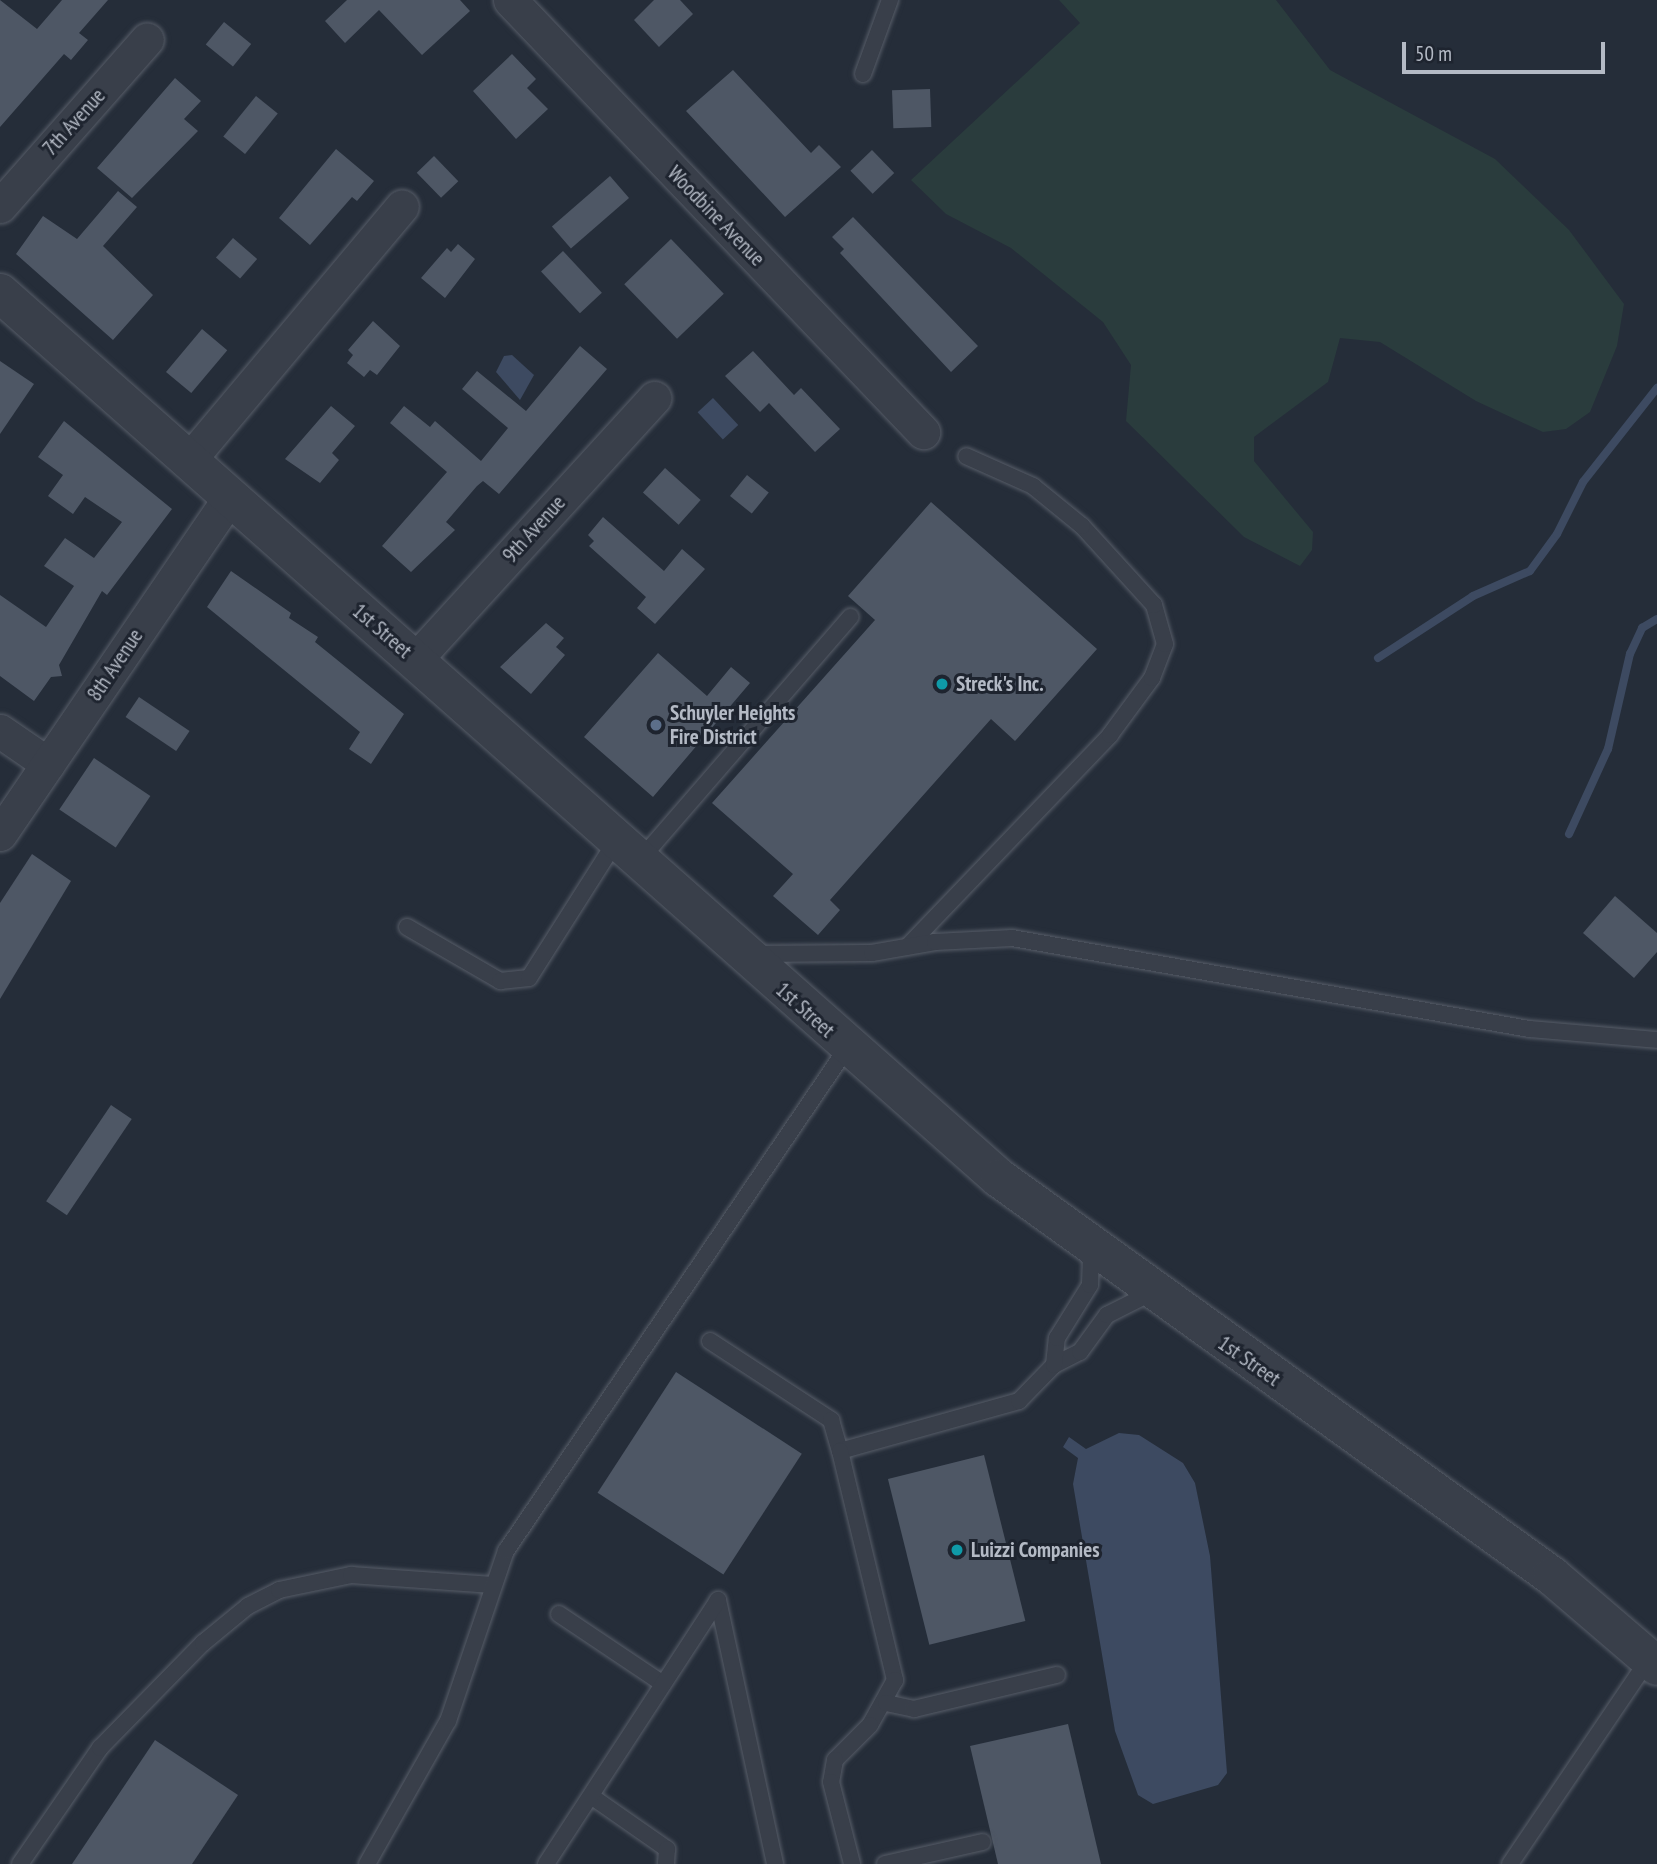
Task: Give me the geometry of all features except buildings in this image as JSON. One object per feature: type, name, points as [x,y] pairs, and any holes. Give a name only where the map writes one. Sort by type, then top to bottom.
[{"type":"street","name":"Woodbine Avenue","points":[[510,0],[923,432]]},
{"type":"street","name":"7th Avenue","points":[[0,205],[147,39]]},
{"type":"street","points":[[189,460],[402,206]]},
{"type":"street","name":"1st Street","points":[[0,293],[415,660],[847,1048],[1091,1247],[1552,1576],[1653,1662]]},
{"type":"street","name":"9th Avenue","points":[[415,660],[654,398]]},
{"type":"street","name":"8th Avenue","points":[[0,834],[230,497]]},
{"type":"street","points":[[0,731],[48,764]]},
{"type":"lane","points":[[863,74],[890,0]]},
{"type":"lane","points":[[908,946],[1110,734],[1152,678],[1165,645],[1153,606],[1082,526],[1033,486],[966,456]]},
{"type":"lane","points":[[407,928],[500,981],[529,978],[628,851],[850,617]]},
{"type":"lane","points":[[744,955],[842,955],[908,946],[1013,938],[1529,1030],[1657,1040]]},
{"type":"lane","points":[[367,1864],[448,1721],[506,1551],[847,1048]]},
{"type":"lane","points":[[1054,1365],[1058,1338],[1090,1285],[1091,1247]]},
{"type":"lane","points":[[840,1451],[1006,1407],[1030,1393],[1054,1365],[1080,1352],[1121,1304],[1153,1292]]},
{"type":"lane","points":[[710,1341],[831,1420],[840,1451],[895,1680],[886,1703],[835,1760],[831,1782],[852,1864]]},
{"type":"lane","points":[[20,1864],[100,1748],[203,1643],[248,1606],[279,1590],[351,1575],[493,1585]]},
{"type":"lane","points":[[545,1864],[718,1600],[775,1864]]},
{"type":"lane","points":[[559,1614],[663,1684]]},
{"type":"lane","points":[[1510,1864],[1653,1662]]},
{"type":"lane","points":[[886,1703],[914,1709],[1057,1675]]},
{"type":"lane","points":[[591,1796],[667,1849],[666,1864]]},
{"type":"lane","points":[[885,1864],[983,1842]]},
{"type":"shaded area","points":[[1059,0],[1276,0],[1330,70],[1495,159],[1569,230],[1624,304],[1617,346],[1590,412],[1566,429],[1543,432],[1476,401],[1380,342],[1340,338],[1328,382],[1254,437],[1254,461],[1313,532],[1312,550],[1300,566],[1244,537],[1126,421],[1131,365],[1103,322],[1011,248],[946,214],[911,180],[1080,23]]},
{"type":"water","points":[[512,355],[534,375],[520,400],[496,372],[504,356]]},
{"type":"water","points":[[713,398],[738,425],[723,439],[698,412]]},
{"type":"water","points":[[1119,1433],[1139,1435],[1183,1463],[1195,1483],[1210,1556],[1227,1773],[1218,1785],[1153,1804],[1138,1795],[1115,1731],[1073,1484],[1078,1458],[1063,1447],[1069,1437],[1086,1449]]},
{"type":"waterway","points":[[1378,658],[1473,596],[1530,571],[1557,534],[1583,482],[1657,388]]},
{"type":"waterway","points":[[1569,834],[1608,749],[1630,654],[1642,628],[1657,619]]},
{"type":"place","name":"Streck's Inc.","points":[[942,684]]},
{"type":"place","name":"Schuyler Heights Fire District","points":[[656,725]]},
{"type":"place","name":"Luizzi Companies","points":[[957,1550]]}]
